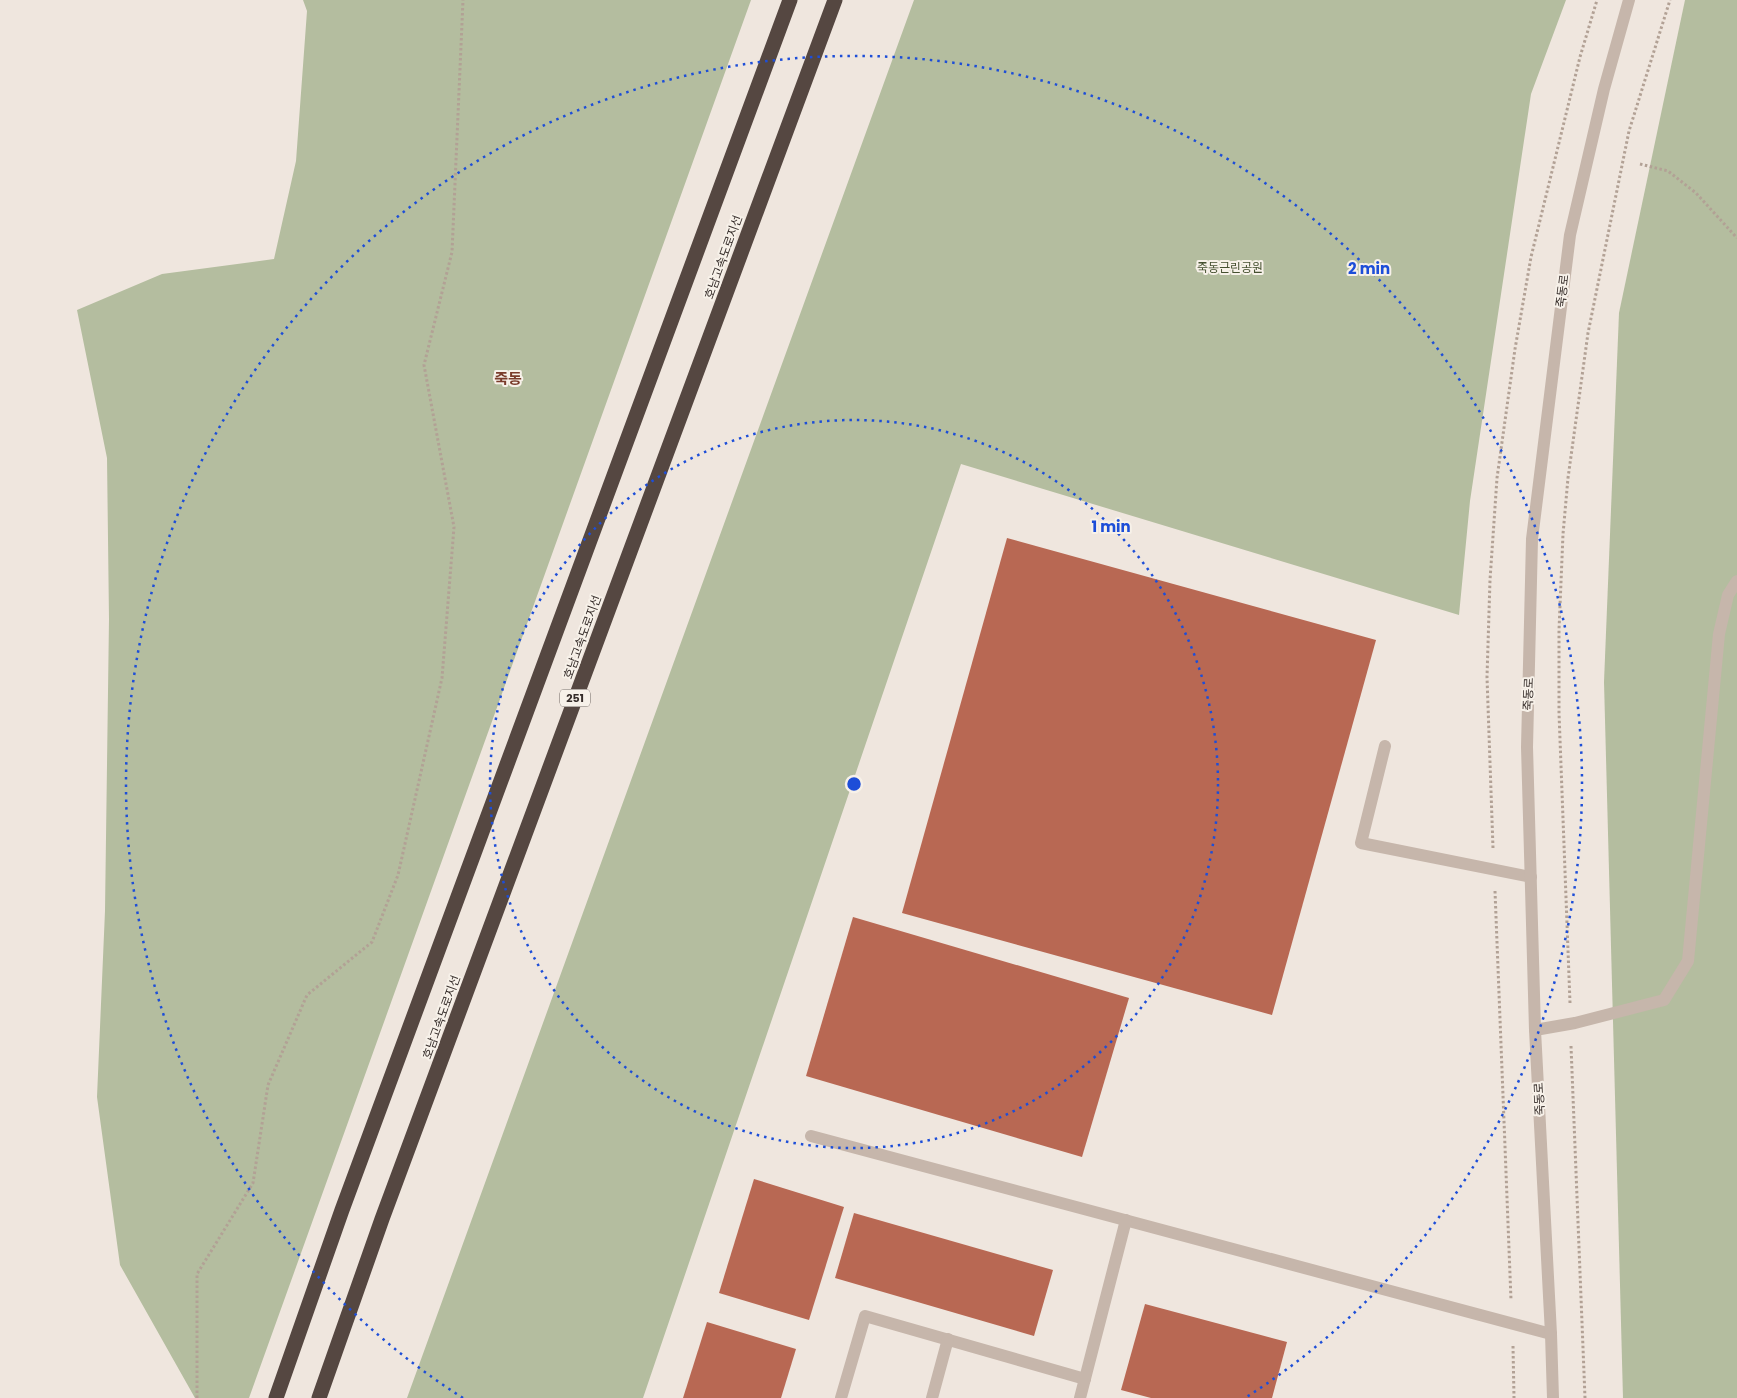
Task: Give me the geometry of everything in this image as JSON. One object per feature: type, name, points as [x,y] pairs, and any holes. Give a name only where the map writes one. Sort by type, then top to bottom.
[{"type":"highway","name":"호남고속도로지선","points":[[276,1398],[342,1210],[790,0]]},
{"type":"highway","name":"호남고속도로지선","points":[[319,1398],[382,1219],[835,0]]},
{"type":"street","name":"죽동로","points":[[1553,1398],[1535,1030],[1527,747],[1532,548],[1570,235],[1604,89],[1629,0]]},
{"type":"street","points":[[1535,1030],[1575,1023],[1664,1000],[1688,961],[1719,634],[1728,595],[1737,581]]},
{"type":"street","points":[[1385,746],[1361,843],[1531,877]]},
{"type":"street","points":[[811,1136],[1551,1334]]},
{"type":"street","points":[[1080,1398],[1126,1220]]},
{"type":"street","points":[[841,1398],[865,1316],[1085,1379]]},
{"type":"street","points":[[932,1398],[948,1339]]},
{"type":"path","points":[[197,1398],[197,1274],[253,1183],[268,1085],[307,995],[372,942],[398,875],[442,678],[454,527],[424,365],[452,252],[463,0]]},
{"type":"path","points":[[1570,1012],[1559,713],[1559,630],[1563,534],[1568,478],[1588,333],[1629,131],[1670,0]]},
{"type":"path","points":[[1640,164],[1668,171],[1696,193],[1737,238]]},
{"type":"path","points":[[1570,1041],[1585,1398]]},
{"type":"green space","points":[[303,0],[751,0],[249,1398],[195,1398],[120,1265],[97,1097],[105,911],[109,619],[107,458],[77,310],[162,274],[274,259],[296,161],[307,11]]},
{"type":"green space","name":"죽동근린공원","points":[[914,0],[1566,0],[1531,94],[1470,501],[1459,615],[961,464],[643,1398],[407,1398]]},
{"type":"green space","points":[[1685,0],[1737,0],[1737,1398],[1623,1398],[1604,682],[1619,313]]},
{"type":"building","points":[[1007,538],[1376,640],[1272,1015],[902,913]]},
{"type":"building","points":[[853,917],[1129,998],[1082,1157],[806,1076]]},
{"type":"building","points":[[754,1179],[844,1207],[809,1320],[719,1293]]},
{"type":"building","points":[[854,1213],[1053,1270],[1034,1336],[835,1278]]},
{"type":"building","points":[[1145,1304],[1287,1342],[1272,1398],[1151,1398],[1121,1390]]},
{"type":"building","points":[[707,1322],[796,1349],[781,1398],[683,1398]]},
{"type":"district","name":"죽동","points":[[508,378]]}]
